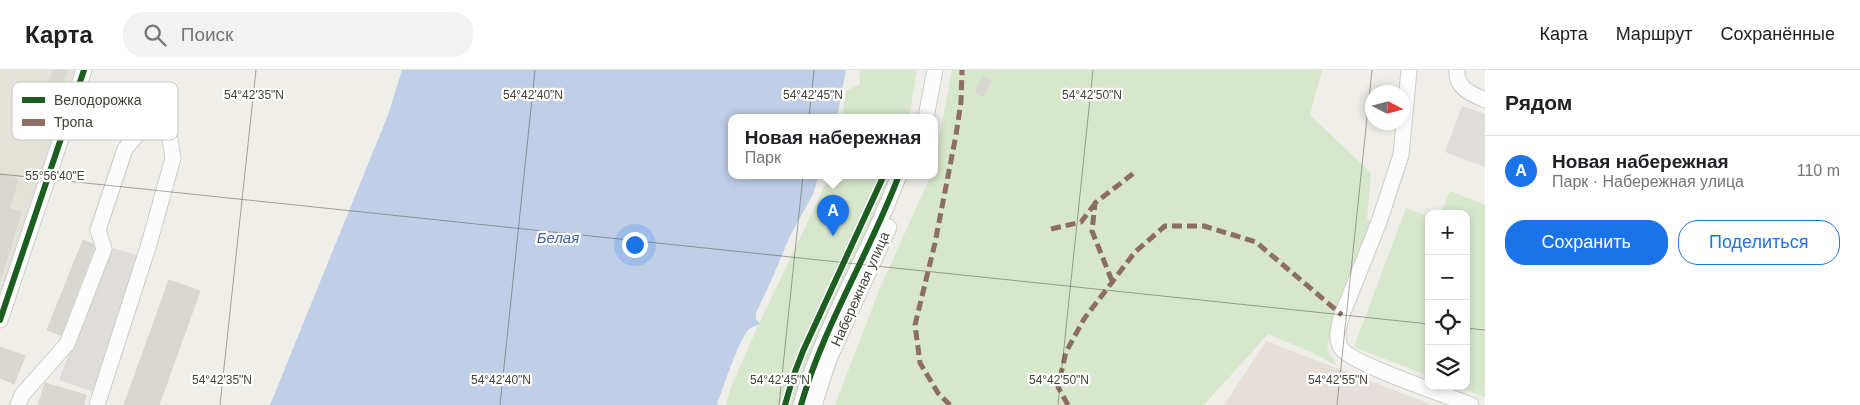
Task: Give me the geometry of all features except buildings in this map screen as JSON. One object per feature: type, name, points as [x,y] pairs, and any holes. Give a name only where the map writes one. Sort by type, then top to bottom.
[{"type":"street","points":[[80,82],[84,70]]},
{"type":"street","points":[[917,114],[924,70]]},
{"type":"street","points":[[927,114],[935,70]]},
{"type":"street","points":[[1410,70],[1402,155],[1379,222],[1342,315],[1338,327],[1338,340],[1342,350],[1360,363],[1471,405]]},
{"type":"street","points":[[1456,70],[1456,77],[1463,89],[1485,100]]},
{"type":"street","points":[[0,320],[60,140]]},
{"type":"street","points":[[18,405],[22,395],[67,344],[104,249],[98,230],[125,149],[133,140]]},
{"type":"street","points":[[97,405],[149,244],[173,158],[170,140]]},
{"type":"street","name":"Набережная улица","points":[[801,405],[818,356],[897,179]]},
{"type":"street","name":"Набережная улица","points":[[814,405],[829,359],[887,232],[907,179]]},
{"type":"shaded area","points":[[0,70],[78,70],[74,82],[12,82],[12,140],[55,140],[0,305]]},
{"type":"shaded area","points":[[1462,106],[1485,114],[1485,167],[1445,152]]},
{"type":"shaded area","points":[[109,247],[141,256],[97,393],[59,380]]},
{"type":"shaded area","points":[[1266,341],[1425,402],[1429,405],[1224,405]]},
{"type":"green space","points":[[859,70],[917,70],[910,114],[842,114],[846,91],[860,84]]},
{"type":"green space","points":[[952,70],[1322,70],[1310,115],[1371,173],[1367,219],[1375,224],[1335,323],[1327,348],[1337,366],[1313,353],[1268,334],[1204,405],[835,405],[880,288],[929,179],[938,179],[938,145]]},
{"type":"green space","points":[[828,179],[890,179],[795,405],[726,405],[731,387]]},
{"type":"green space","points":[[1450,191],[1485,205],[1485,397],[1467,390],[1470,390],[1470,210],[1442,210]]},
{"type":"green space","points":[[1406,208],[1425,215],[1425,374],[1354,347]]},
{"type":"water","name":"Белая","points":[[402,70],[846,70],[838,114],[728,114],[728,179],[818,179],[813,194],[790,236],[756,313],[756,319],[760,324],[749,329],[740,343],[717,405],[270,405],[388,115]]},
{"type":"marked path","points":[[950,405],[938,393],[920,363],[915,325],[935,243],[956,135],[961,102],[962,70]]},
{"type":"marked path","points":[[1112,281],[1092,231],[1095,203],[1134,173]]},
{"type":"marked path","points":[[1051,229],[1081,222],[1094,205]]},
{"type":"marked path","points":[[1068,405],[1058,387],[1066,352],[1084,319],[1135,252],[1165,226],[1204,226],[1256,242],[1342,315]]},
{"type":"cycle path","points":[[80,82],[84,70]]},
{"type":"cycle path","points":[[0,320],[60,140]]},
{"type":"cycle path","points":[[785,405],[803,351],[882,179]]},
{"type":"cycle path","points":[[801,405],[834,317],[875,232],[897,179]]},
{"type":"place","name":"Новая набережная","points":[[833,236]]}]
